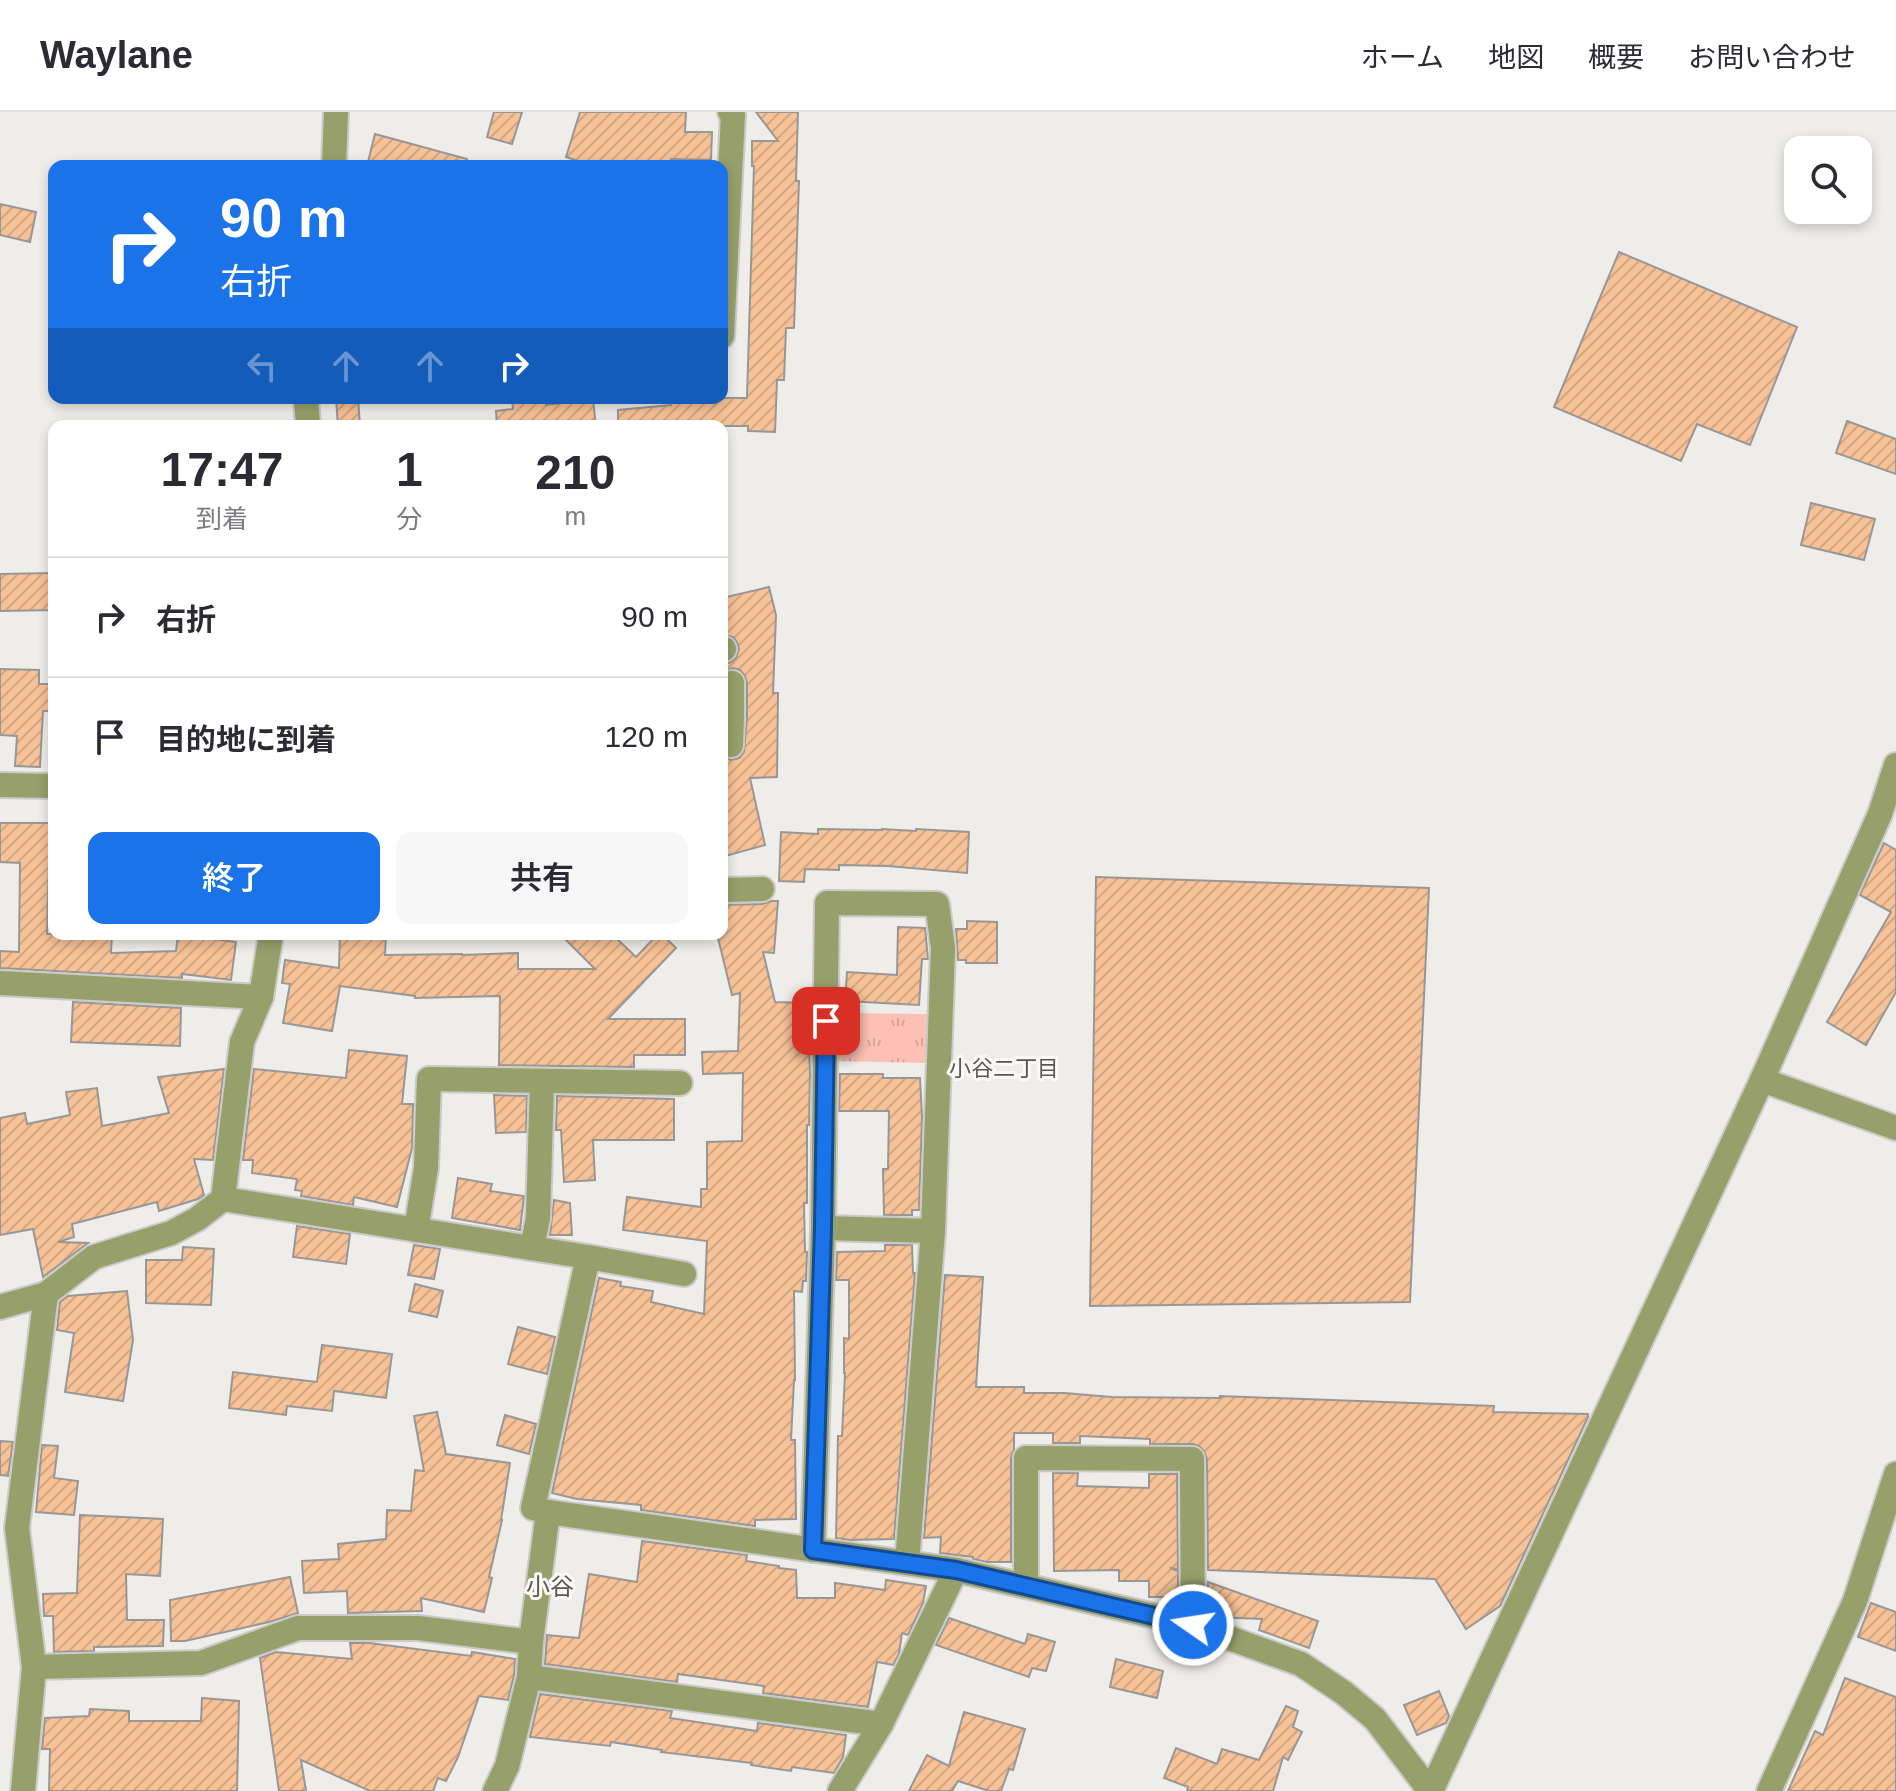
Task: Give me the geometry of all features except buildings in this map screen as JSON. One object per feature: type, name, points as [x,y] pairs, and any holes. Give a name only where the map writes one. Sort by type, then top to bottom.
[{"type":"street","points":[[334,160],[336,112]]},
{"type":"street","points":[[728,215],[733,115],[730,112]]},
{"type":"street","points":[[728,710],[732,683]]},
{"type":"street","points":[[728,724],[731,745]]},
{"type":"street","points":[[588,1257],[533,1508],[956,1570],[1193,1625],[1301,1664],[1344,1693],[1375,1719],[1431,1791],[1762,1080],[1888,819],[1896,765]]},
{"type":"street","points":[[0,785],[48,786]]},
{"type":"street","points":[[728,890],[762,889]]},
{"type":"street","points":[[813,1550],[823,1228],[827,903],[937,904],[943,948],[933,1231],[907,1563]]},
{"type":"street","points":[[0,1307],[46,1294],[94,1257],[171,1233],[197,1219],[223,1199],[242,1042],[261,997],[270,940]]},
{"type":"street","points":[[0,983],[261,997]]},
{"type":"street","points":[[416,1230],[426,1168],[429,1079],[680,1083]]},
{"type":"street","points":[[1762,1080],[1896,1128]]},
{"type":"street","points":[[532,1248],[538,1218],[542,1081]]},
{"type":"street","points":[[223,1199],[684,1274]]},
{"type":"street","points":[[823,1228],[933,1231]]},
{"type":"street","points":[[23,1791],[34,1667],[17,1528],[46,1294]]},
{"type":"street","points":[[1026,1586],[1026,1458],[1192,1459],[1193,1625]]},
{"type":"street","points":[[1769,1791],[1855,1601],[1896,1474]]},
{"type":"street","points":[[495,1791],[507,1766],[529,1677],[548,1512]]},
{"type":"street","points":[[840,1791],[881,1724],[956,1570]]},
{"type":"street","points":[[34,1667],[201,1663],[298,1628],[418,1628],[531,1642]]},
{"type":"street","points":[[529,1677],[881,1724]]},
{"type":"green space","points":[[839,1013],[928,1014],[927,1063],[838,1061]]},
{"type":"district","name":"小谷二丁目","points":[[1004,1068]]},
{"type":"district","name":"小谷","points":[[550,1587]]},
{"type":"route","points":[[826,1021],[813,1550],[956,1570],[1193,1625]]}]
